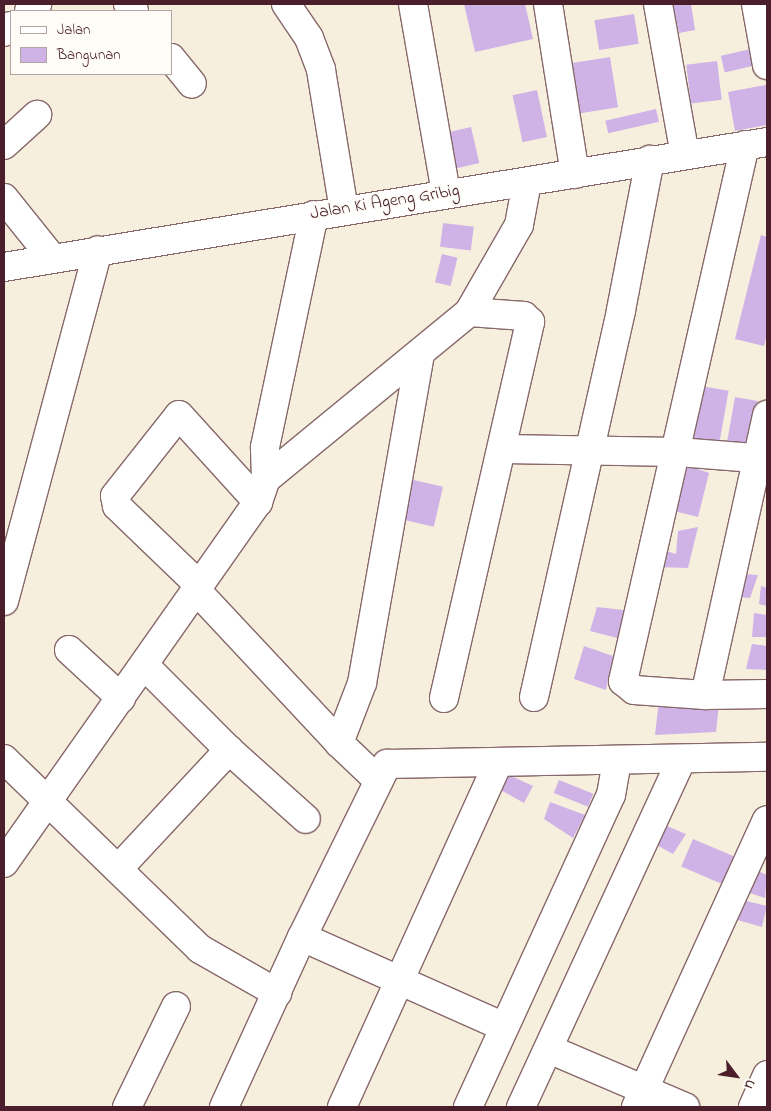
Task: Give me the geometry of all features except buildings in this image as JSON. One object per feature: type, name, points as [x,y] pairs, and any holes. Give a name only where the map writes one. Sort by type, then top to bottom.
[{"type":"street","points":[[286,4],[309,38],[321,70],[344,210]]},
{"type":"street","points":[[413,4],[446,193]]},
{"type":"street","points":[[548,4],[575,174]]},
{"type":"street","points":[[658,4],[686,155]]},
{"type":"street","points":[[756,4],[767,66]]},
{"type":"street","points":[[172,59],[192,84]]},
{"type":"street","points":[[4,145],[37,115]]},
{"type":"street","points":[[756,144],[678,452],[624,681],[634,690],[705,695],[767,694]]},
{"type":"street","name":"Jalan Ki Ageng Gribig","points":[[4,267],[446,193],[527,182],[650,160],[756,144]]},
{"type":"street","points":[[534,697],[588,449],[621,310],[650,160]]},
{"type":"street","points":[[4,863],[198,588],[262,490],[469,312],[519,225],[527,182]]},
{"type":"street","points":[[4,198],[52,258]]},
{"type":"street","points":[[262,490],[265,447],[314,215]]},
{"type":"street","points":[[4,601],[98,250]]},
{"type":"street","points":[[444,698],[503,449],[530,322],[524,316],[469,312]]},
{"type":"street","points":[[339,744],[362,683],[420,353]]},
{"type":"street","points":[[262,490],[179,415],[115,496],[117,506],[198,588],[339,744],[377,780]]},
{"type":"street","points":[[705,695],[762,458],[767,415]]},
{"type":"street","points":[[503,449],[678,452],[762,458]]},
{"type":"street","points":[[69,650],[120,698]]},
{"type":"street","points":[[144,665],[229,750],[306,819]]},
{"type":"street","points":[[118,870],[229,750]]},
{"type":"street","points":[[224,1107],[302,937],[377,780],[387,764],[396,761],[498,763],[617,762],[767,757]]},
{"type":"street","points":[[4,759],[200,949],[277,993]]},
{"type":"street","points":[[521,1107],[681,760]]},
{"type":"street","points":[[468,1107],[611,796],[617,762]]},
{"type":"street","points":[[342,1107],[498,763]]},
{"type":"street","points":[[640,1098],[767,820]]},
{"type":"street","points":[[302,937],[504,1027]]},
{"type":"street","points":[[127,1107],[176,1006]]},
{"type":"street","points":[[549,1049],[640,1098],[685,1107]]},
{"type":"street","points":[[753,1107],[767,1075]]}]
